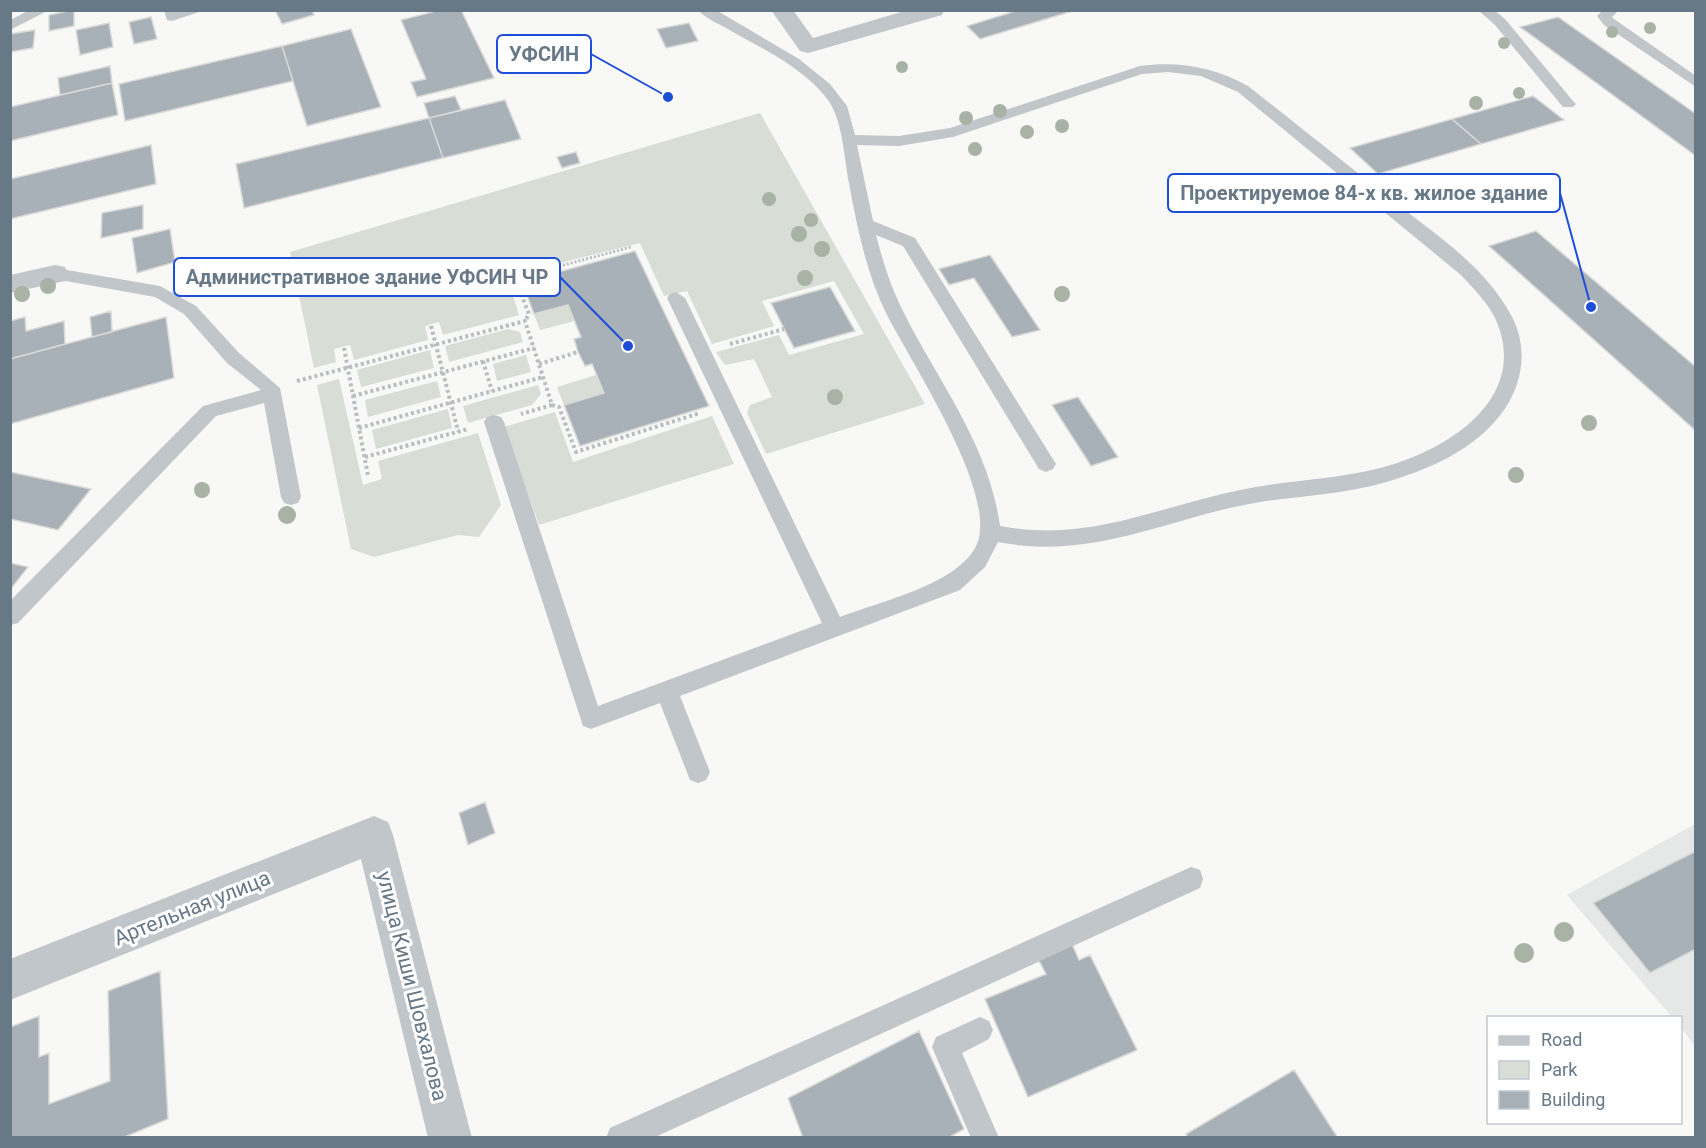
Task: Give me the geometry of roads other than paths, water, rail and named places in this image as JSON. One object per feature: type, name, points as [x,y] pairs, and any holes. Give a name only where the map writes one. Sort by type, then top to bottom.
[{"type":"street","points":[[781,10],[808,46],[934,10]]},
{"type":"street","points":[[10,284],[55,274]]},
{"type":"street","name":"Артельная улица","points":[[10,980],[374,835]]},
{"type":"street","name":"улица Киши Шовхалова","points":[[374,835],[450,1137]]},
{"type":"lane","points":[[10,26],[42,10]]},
{"type":"lane","points":[[171,10],[172,17],[198,10]]},
{"type":"lane","points":[[494,422],[591,719],[952,584],[982,557],[990,532],[986,494],[970,453],[881,282],[848,140],[836,101],[819,82],[789,61],[705,10]]},
{"type":"lane","points":[[1485,10],[1500,22],[1568,104]]},
{"type":"lane","points":[[1612,10],[1604,16],[1608,22],[1695,83]]},
{"type":"lane","points":[[789,61],[808,46]]},
{"type":"lane","points":[[848,140],[899,141],[953,132],[1140,70],[1167,66],[1194,68],[1221,76],[1243,88],[1442,249],[1477,281],[1504,319],[1514,357],[1508,393],[1483,426],[1445,450],[1400,471],[1343,483],[1242,498],[1091,536],[1047,539],[990,532]]},
{"type":"lane","points":[[867,225],[909,242],[1046,464]]},
{"type":"lane","points":[[55,274],[160,292],[190,310],[233,358],[271,391],[291,497]]},
{"type":"lane","points":[[676,298],[835,628]]},
{"type":"lane","points":[[10,616],[210,411],[271,391]]},
{"type":"lane","points":[[667,692],[698,772]]},
{"type":"lane","points":[[620,1137],[1191,879]]},
{"type":"lane","points":[[980,1030],[945,1047],[985,1137]]},
{"type":"place","name":"УФСИН","points":[[668,97]]},
{"type":"place","name":"Проектируемое 84-х кв. жилое здание","points":[[1591,307]]},
{"type":"place","name":"Административное здание УФСИН ЧР","points":[[628,346]]}]
